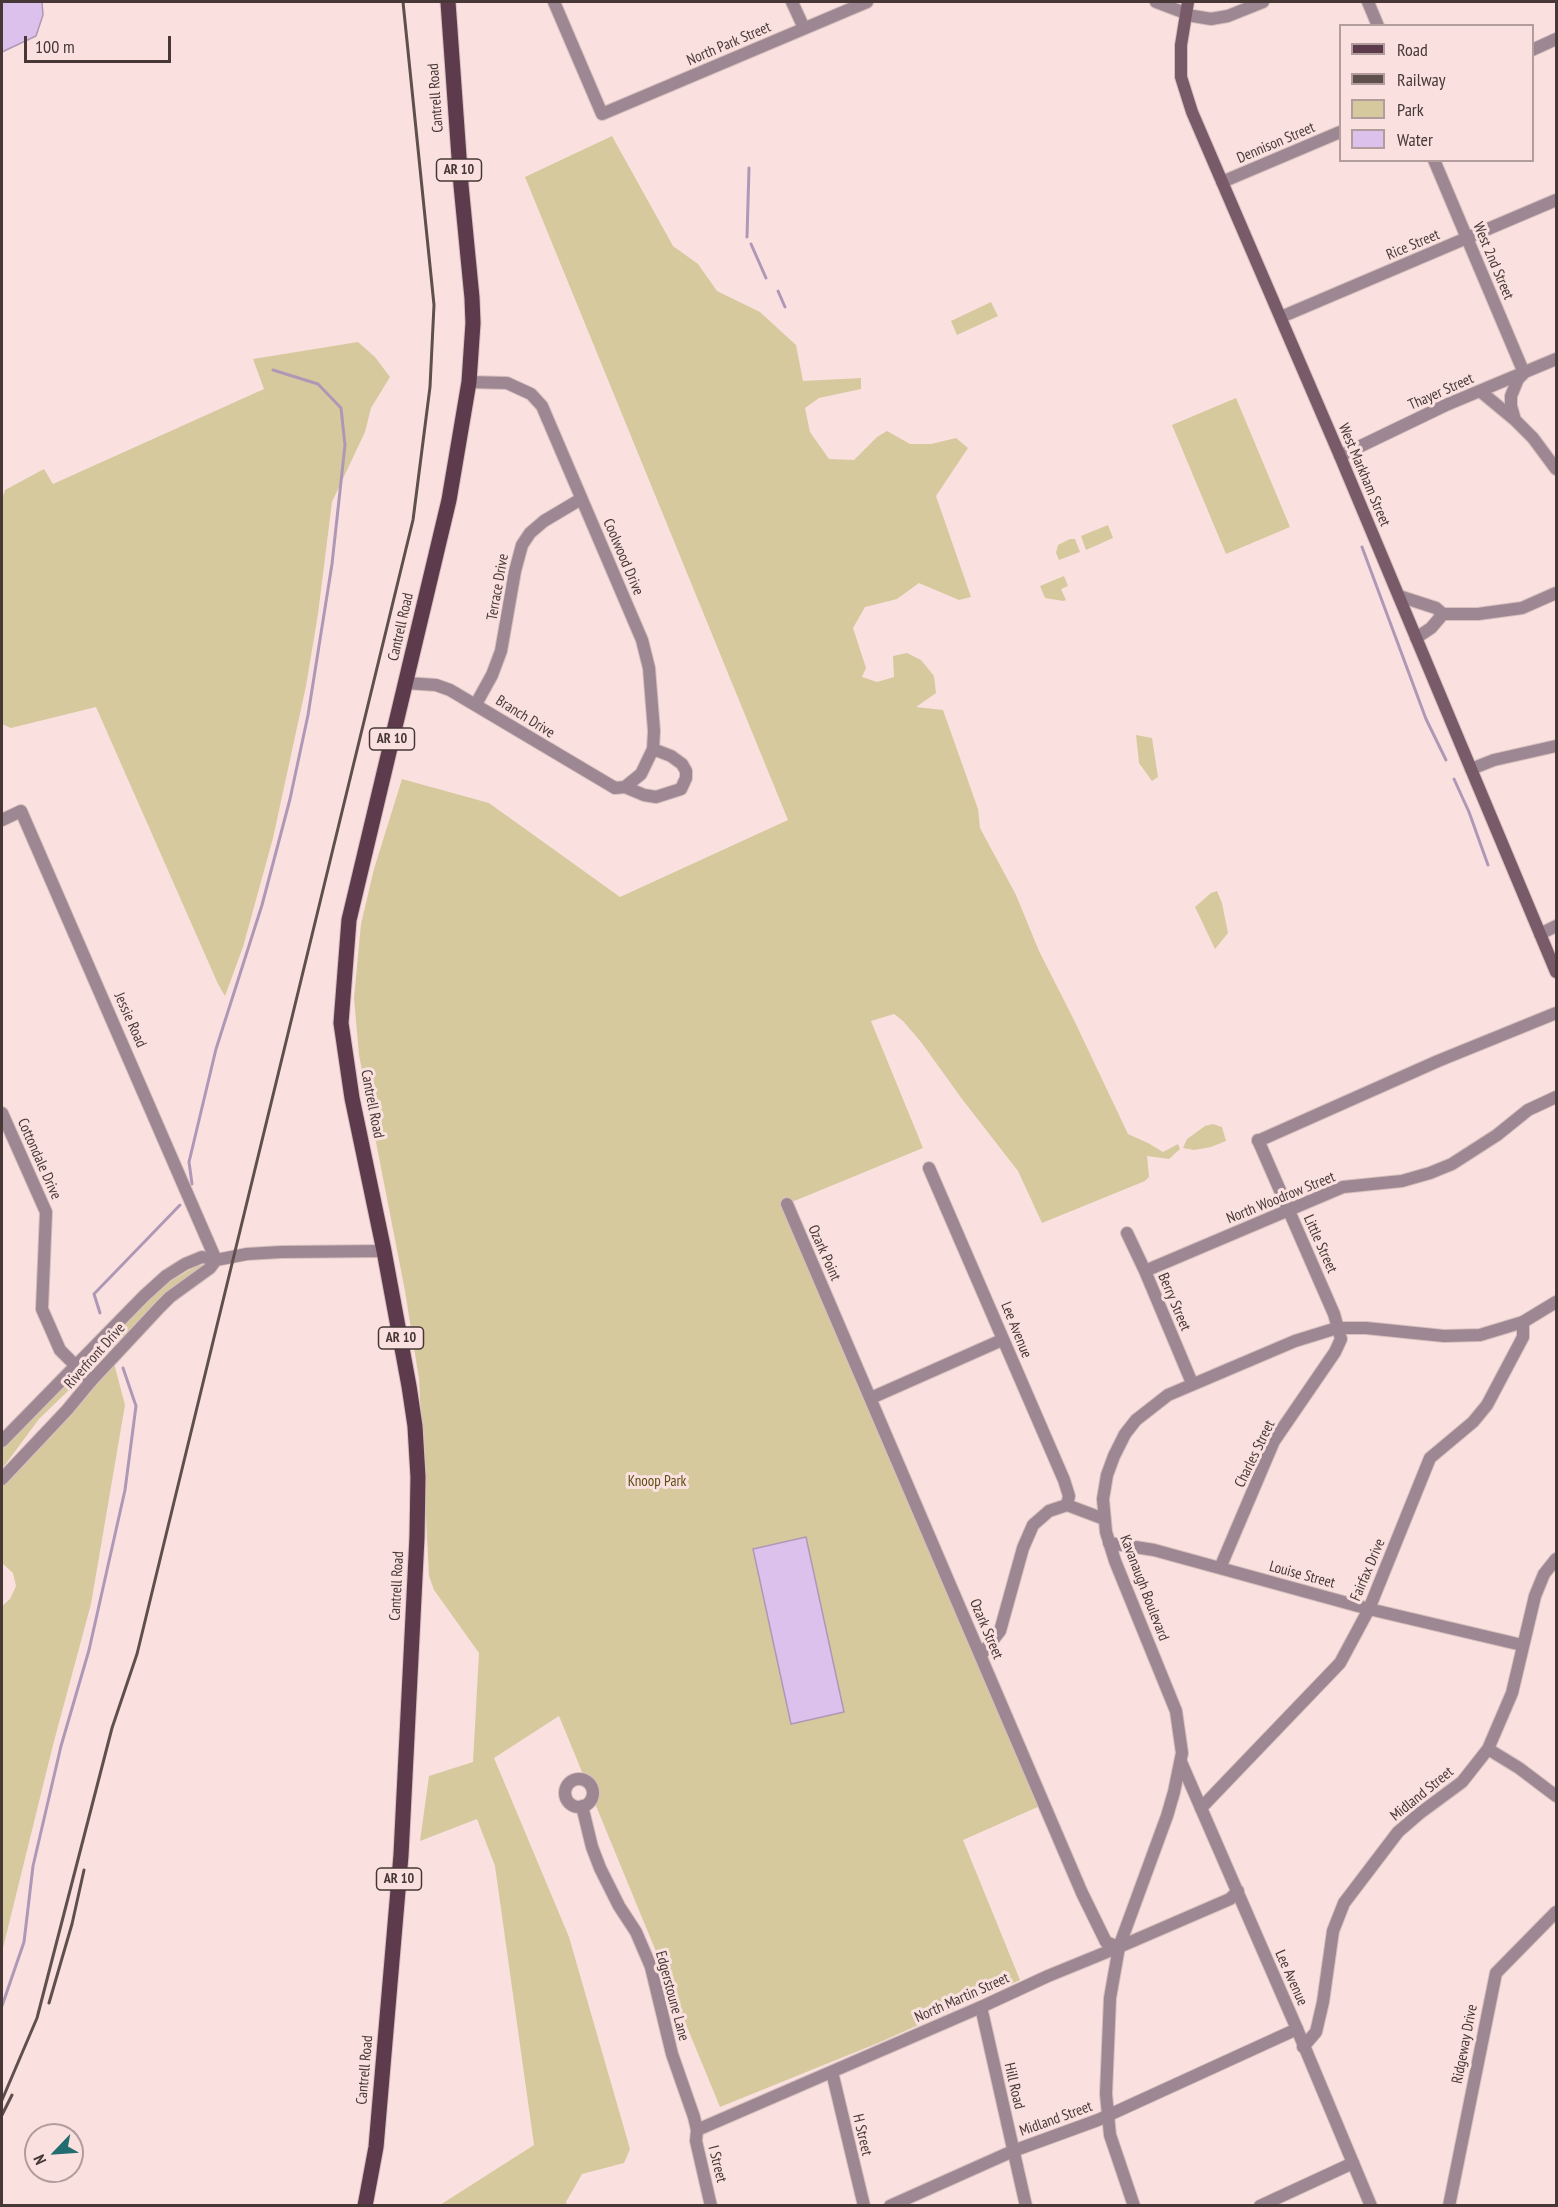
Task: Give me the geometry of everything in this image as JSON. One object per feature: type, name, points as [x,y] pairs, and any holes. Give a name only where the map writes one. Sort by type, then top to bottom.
[{"type":"main road","name":"Cantrell Road","points":[[365,2205],[376,2147],[401,1855],[418,1477],[415,1426],[384,1251],[352,1098],[342,1023],[349,920],[448,500],[469,382],[473,324],[472,298],[460,185],[448,9],[443,2]]},
{"type":"main road","name":"West Markham Street","points":[[1186,7],[1181,45],[1181,77],[1192,112],[1340,456],[1557,972]]},
{"type":"street","name":"North Park Street","points":[[554,2],[602,114],[867,2]]},
{"type":"street","points":[[792,2],[804,28]]},
{"type":"street","points":[[1156,2],[1186,7],[1211,19],[1228,16],[1263,2]]},
{"type":"street","points":[[1368,2],[1377,24]]},
{"type":"street","points":[[1534,50],[1557,39]]},
{"type":"street","name":"Dennison Street","points":[[1222,182],[1339,133]]},
{"type":"street","name":"West 2nd Street","points":[[1435,162],[1524,373]]},
{"type":"street","name":"Rice Street","points":[[1281,317],[1557,200]]},
{"type":"street","name":"Thayer Street","points":[[1340,456],[1403,425],[1557,359]]},
{"type":"street","points":[[1515,420],[1511,396],[1518,379],[1524,373]]},
{"type":"street","name":"Coolwood Drive","points":[[469,382],[507,383],[525,391],[538,401],[546,414],[642,640],[649,668],[654,731],[652,749]]},
{"type":"street","points":[[1480,391],[1533,438],[1557,469]]},
{"type":"street","name":"Terrace Drive","points":[[476,704],[492,675],[501,651],[515,571],[522,545],[544,521],[581,499]]},
{"type":"street","points":[[1399,596],[1436,608],[1443,614],[1493,614],[1515,610],[1556,592]]},
{"type":"street","points":[[1416,638],[1431,628],[1443,614]]},
{"type":"street","name":"Branch Drive","points":[[406,682],[443,686],[615,788],[625,787],[656,797],[673,793],[683,787],[686,771],[682,764],[671,756],[652,749]]},
{"type":"street","points":[[1471,769],[1494,760],[1557,746]]},
{"type":"street","points":[[625,787],[641,774],[652,749]]},
{"type":"street","name":"Jessie Road","points":[[3,819],[21,811],[216,1260]]},
{"type":"street","points":[[1540,934],[1557,926]]},
{"type":"street","name":"Little Street","points":[[1337,1328],[1334,1314],[1258,1140],[1438,1061],[1557,1013]]},
{"type":"street","name":"North Woodrow Street","points":[[1145,1271],[1343,1188],[1402,1181],[1452,1164],[1528,1110],[1557,1097]]},
{"type":"street","name":"Cottondale Drive","points":[[2,1113],[46,1212],[42,1308],[60,1350],[91,1381]]},
{"type":"street","name":"Lee Avenue","points":[[929,1168],[1064,1480],[1069,1496],[1067,1505]]},
{"type":"street","name":"Ozark Point","points":[[787,1204],[834,1314]]},
{"type":"street","name":"Berry Street","points":[[1126,1233],[1145,1271],[1192,1383]]},
{"type":"street","name":"Riverfront Drive","points":[[2,1441],[144,1296],[166,1276],[185,1264],[202,1257],[216,1260],[247,1254],[384,1251]]},
{"type":"street","name":"Riverfront Drive","points":[[2,1479],[160,1307],[210,1268],[216,1260]]},
{"type":"street","name":"Kavanaugh Boulevard","points":[[1134,2205],[1112,2145],[1108,2115],[1106,2094],[1112,1981],[1119,1947],[1167,1816],[1181,1762],[1181,1734],[1176,1711],[1109,1543],[1103,1499],[1107,1475],[1114,1456],[1125,1434],[1152,1405],[1192,1383],[1295,1341],[1337,1328],[1366,1328],[1467,1337],[1523,1322],[1557,1302]]},
{"type":"street","name":"Ozark Street","points":[[834,1314],[1103,1938],[1110,1945],[1119,1947]]},
{"type":"street","name":"Fairfax Drive","points":[[1201,1808],[1340,1663],[1369,1609],[1430,1458],[1473,1422],[1487,1405],[1523,1337],[1523,1322]]},
{"type":"street","name":"Charles Street","points":[[1220,1568],[1274,1441],[1335,1352],[1341,1339],[1337,1328]]},
{"type":"street","points":[[871,1398],[1002,1340]]},
{"type":"street","points":[[981,1655],[999,1631],[1030,1530],[1049,1512],[1067,1505],[1104,1519]]},
{"type":"street","name":"Louise Street","points":[[1109,1543],[1154,1550],[1369,1609],[1522,1645]]},
{"type":"street","name":"Midland Street","points":[[1303,2047],[1316,2032],[1323,2002],[1333,1931],[1344,1903],[1398,1832],[1462,1782],[1488,1749],[1512,1693],[1522,1645],[1540,1581],[1557,1559]]},
{"type":"street","points":[[1488,1749],[1557,1796]]},
{"type":"street","name":"Lee Avenue","points":[[1181,1762],[1371,2205]]},
{"type":"street","name":"Edgerstoune Lane","points":[[582,1806],[592,1847],[600,1868],[619,1906],[636,1932],[651,1967],[672,2054],[697,2130]]},
{"type":"street","name":"North Martin Street","points":[[697,2130],[1230,1899],[1238,1891]]},
{"type":"street","name":"Ridgeway Drive","points":[[1449,2205],[1496,1973],[1557,1912]]},
{"type":"street","name":"Hill Road","points":[[981,2007],[1026,2205]]},
{"type":"street","name":"Midland Street","points":[[891,2205],[1013,2151],[1108,2115],[1297,2029]]},
{"type":"street","name":"H Street","points":[[832,2072],[864,2205]]},
{"type":"street","name":"I Street","points":[[697,2130],[696,2141],[711,2205]]},
{"type":"street","points":[[1260,2205],[1353,2163]]},
{"type":"green space","name":"Knoop Park","points":[[612,136],[673,246],[698,264],[717,291],[760,312],[796,345],[803,381],[861,378],[861,389],[819,398],[805,408],[810,432],[829,459],[854,460],[877,437],[887,431],[910,444],[931,444],[956,438],[968,448],[936,496],[971,597],[959,600],[919,583],[897,599],[865,607],[853,628],[866,668],[862,677],[877,682],[894,677],[893,656],[907,653],[921,660],[934,676],[936,693],[916,707],[943,710],[978,809],[980,828],[1016,895],[1039,951],[1128,1134],[1163,1152],[1178,1144],[1180,1149],[1169,1159],[1147,1156],[1149,1177],[1145,1181],[1042,1223],[1018,1171],[921,1042],[894,1014],[871,1021],[923,1148],[787,1204],[1049,1802],[963,1840],[1020,1980],[878,2043],[720,2107],[559,1716],[494,1758],[569,1937],[630,2149],[624,2163],[582,2174],[566,2202],[567,2205],[440,2205],[534,2145],[495,1866],[477,1819],[420,1841],[429,1776],[473,1762],[479,1653],[434,1590],[429,1576],[419,1379],[405,1291],[359,1055],[354,998],[361,924],[374,869],[402,779],[489,803],[620,897],[788,820],[525,177]]},
{"type":"green space","points":[[991,302],[998,316],[957,335],[951,321]]},
{"type":"green space","points":[[358,342],[375,357],[390,377],[371,408],[365,432],[332,502],[318,614],[306,686],[273,838],[243,947],[225,996],[96,707],[11,728],[2,724],[2,499],[5,490],[44,469],[53,484],[264,389],[253,359]]},
{"type":"green space","points":[[1236,398],[1290,527],[1226,554],[1172,425]]},
{"type":"green space","points":[[1108,525],[1113,538],[1086,550],[1081,536]]},
{"type":"green space","points":[[1075,539],[1080,552],[1059,560],[1056,553],[1058,545]]},
{"type":"green space","points":[[1064,576],[1068,586],[1061,589],[1066,600],[1045,598],[1040,586]]},
{"type":"green space","points":[[1136,735],[1152,738],[1158,777],[1152,781],[1139,763]]},
{"type":"green space","points":[[1217,891],[1228,933],[1215,949],[1195,907],[1211,893]]},
{"type":"green space","points":[[1213,1124],[1222,1127],[1226,1141],[1194,1150],[1183,1148],[1187,1139],[1205,1126]]},
{"type":"green space","points":[[200,1264],[201,1266],[189,1278],[167,1293],[101,1358],[94,1359],[96,1352],[156,1293],[169,1282]]},
{"type":"green space","points":[[114,1363],[125,1405],[91,1604],[53,1745],[2,1952],[2,1606],[10,1599],[16,1586],[13,1573],[2,1563],[2,1485],[34,1453]]},
{"type":"green space","points":[[68,1383],[69,1390],[39,1419],[2,1469],[2,1449],[18,1430]]},
{"type":"water","points":[[2,2],[42,2],[43,15],[36,36],[2,52]]},
{"type":"water","points":[[806,1537],[844,1712],[791,1724],[753,1549]]},
{"type":"waterway","points":[[747,237],[749,168]]},
{"type":"waterway","points":[[751,244],[766,278]]},
{"type":"waterway","points":[[778,291],[785,307]]},
{"type":"waterway","points":[[192,1184],[189,1162],[216,1049],[262,905],[290,799],[308,715],[332,564],[345,445],[341,408],[318,384],[273,370]]},
{"type":"waterway","points":[[1362,547],[1426,719],[1446,760]]},
{"type":"waterway","points":[[1454,779],[1469,812],[1488,865]]},
{"type":"waterway","points":[[100,1313],[94,1294],[180,1205]]},
{"type":"waterway","points":[[2,2006],[24,1942],[33,1866],[61,1746],[89,1650],[125,1490],[136,1406],[123,1368]]},
{"type":"railway","points":[[2,2100],[37,2018],[112,1728],[137,1654],[413,520],[430,387],[434,305],[403,2]]},
{"type":"railway","points":[[49,2003],[72,1924],[84,1870]]},
{"type":"railway","points":[[2,2115],[12,2095]]}]
